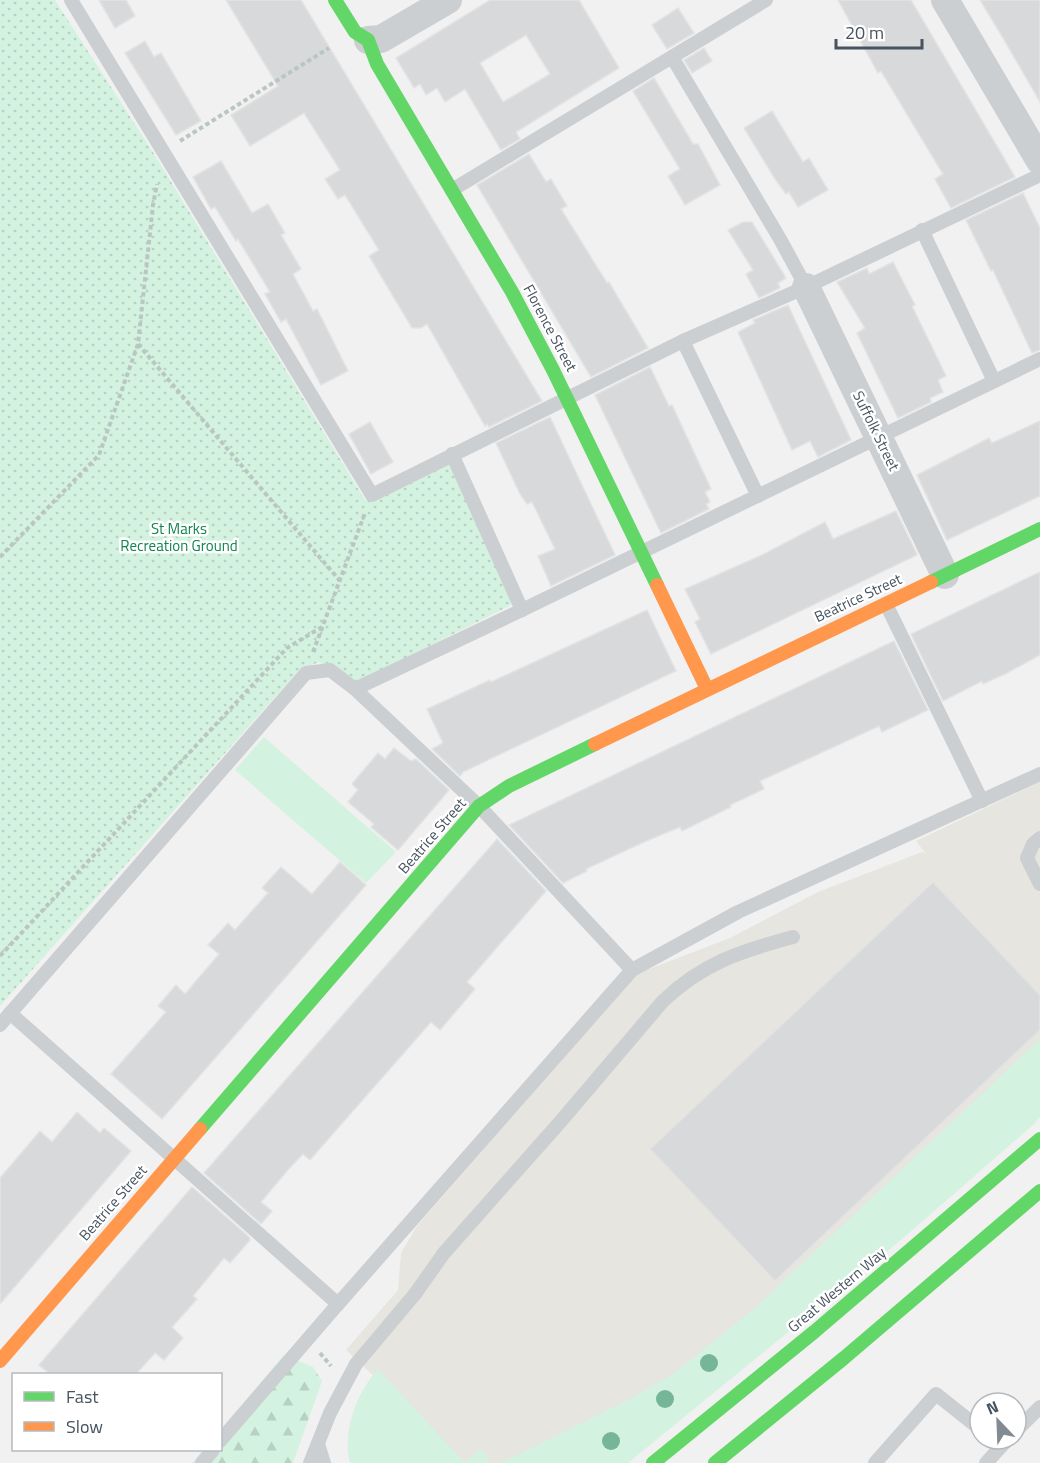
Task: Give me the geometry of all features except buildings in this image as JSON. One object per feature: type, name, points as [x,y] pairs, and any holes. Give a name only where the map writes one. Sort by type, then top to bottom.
[{"type":"street","name":"Florence Street","points":[[335,0],[362,36],[512,292],[567,398],[707,689]]},
{"type":"street","points":[[362,36],[381,39],[448,0]]},
{"type":"street","points":[[945,0],[1040,161]]},
{"type":"street","name":"Suffolk Street","points":[[806,286],[945,575]]},
{"type":"street","name":"Beatrice Street","points":[[0,1361],[479,806],[509,786],[1040,530]]},
{"type":"street","name":"Great Western Way","points":[[652,1463],[814,1332],[1040,1139]]},
{"type":"street","points":[[715,1463],[844,1358],[1040,1191]]},
{"type":"lane","points":[[71,0],[372,495],[683,341],[806,286],[1040,175]]},
{"type":"lane","points":[[452,190],[765,0]]},
{"type":"lane","points":[[672,57],[806,286]]},
{"type":"lane","points":[[922,230],[994,381]]},
{"type":"lane","points":[[683,341],[758,496]]},
{"type":"lane","points":[[355,689],[1040,359]]},
{"type":"lane","points":[[452,454],[522,610]]},
{"type":"lane","points":[[886,604],[982,801]]},
{"type":"lane","points":[[0,1025],[306,673],[330,670],[355,689],[479,806],[632,970]]},
{"type":"lane","points":[[222,1439],[632,970],[738,912],[1040,774]]},
{"type":"lane","points":[[1040,838],[1033,844],[1028,858],[1029,865],[1040,884]]},
{"type":"lane","points":[[310,1463],[344,1382],[356,1364],[415,1294],[444,1253],[554,1130],[663,1001],[680,985],[714,964],[747,950],[793,937]]},
{"type":"lane","points":[[10,1013],[338,1304]]},
{"type":"lane","points":[[875,1463],[936,1394],[968,1420]]},
{"type":"lane","points":[[1028,1419],[1040,1407]]},
{"type":"lane","points":[[318,1444],[324,1463]]},
{"type":"lane","points":[[202,1463],[211,1451]]},
{"type":"path","points":[[0,557],[99,455],[138,344],[153,205],[164,150],[362,36]]},
{"type":"path","points":[[138,344],[340,581]]},
{"type":"path","points":[[306,673],[372,495]]},
{"type":"path","points":[[0,956],[287,648],[322,627]]},
{"type":"path","points":[[308,1339],[344,1382]]},
{"type":"shaded area","points":[[1040,782],[1040,1069],[588,1463],[361,1463],[381,1383],[346,1350],[398,1290],[401,1253],[417,1226],[628,984],[639,973],[730,938],[818,892],[922,852],[926,854],[916,841]]},
{"type":"green space","name":"St Marks Recreation Ground","points":[[0,0],[55,0],[154,154],[365,500],[450,460],[513,604],[358,682],[319,662],[299,670],[0,1006]]},
{"type":"green space","points":[[264,737],[396,852],[366,883],[235,770]]},
{"type":"green space","points":[[1040,1039],[1040,1117],[1033,1125],[902,1239],[628,1463],[501,1463],[630,1399],[673,1374],[755,1308]]},
{"type":"green space","points":[[284,1355],[313,1367],[322,1381],[293,1463],[192,1463],[202,1451],[222,1451],[222,1428]]},
{"type":"green space","points":[[378,1369],[465,1463],[350,1463],[348,1438],[353,1413],[364,1389]]},
{"type":"green space","points":[[481,1448],[490,1463],[465,1463]]},
{"type":"traffic: fast","points":[[335,0],[355,32],[368,40],[377,64],[512,292],[553,370],[657,585]]},
{"type":"traffic: fast","points":[[931,582],[1040,529]]},
{"type":"traffic: fast","points":[[200,1129],[479,806],[509,786],[595,744]]},
{"type":"traffic: fast","points":[[653,1463],[814,1332],[1040,1139]]},
{"type":"traffic: fast","points":[[715,1463],[844,1358],[1040,1191]]},
{"type":"traffic: slow","points":[[595,744],[931,582]]},
{"type":"traffic: slow","points":[[657,585],[707,689]]},
{"type":"traffic: slow","points":[[0,1361],[200,1129]]}]
